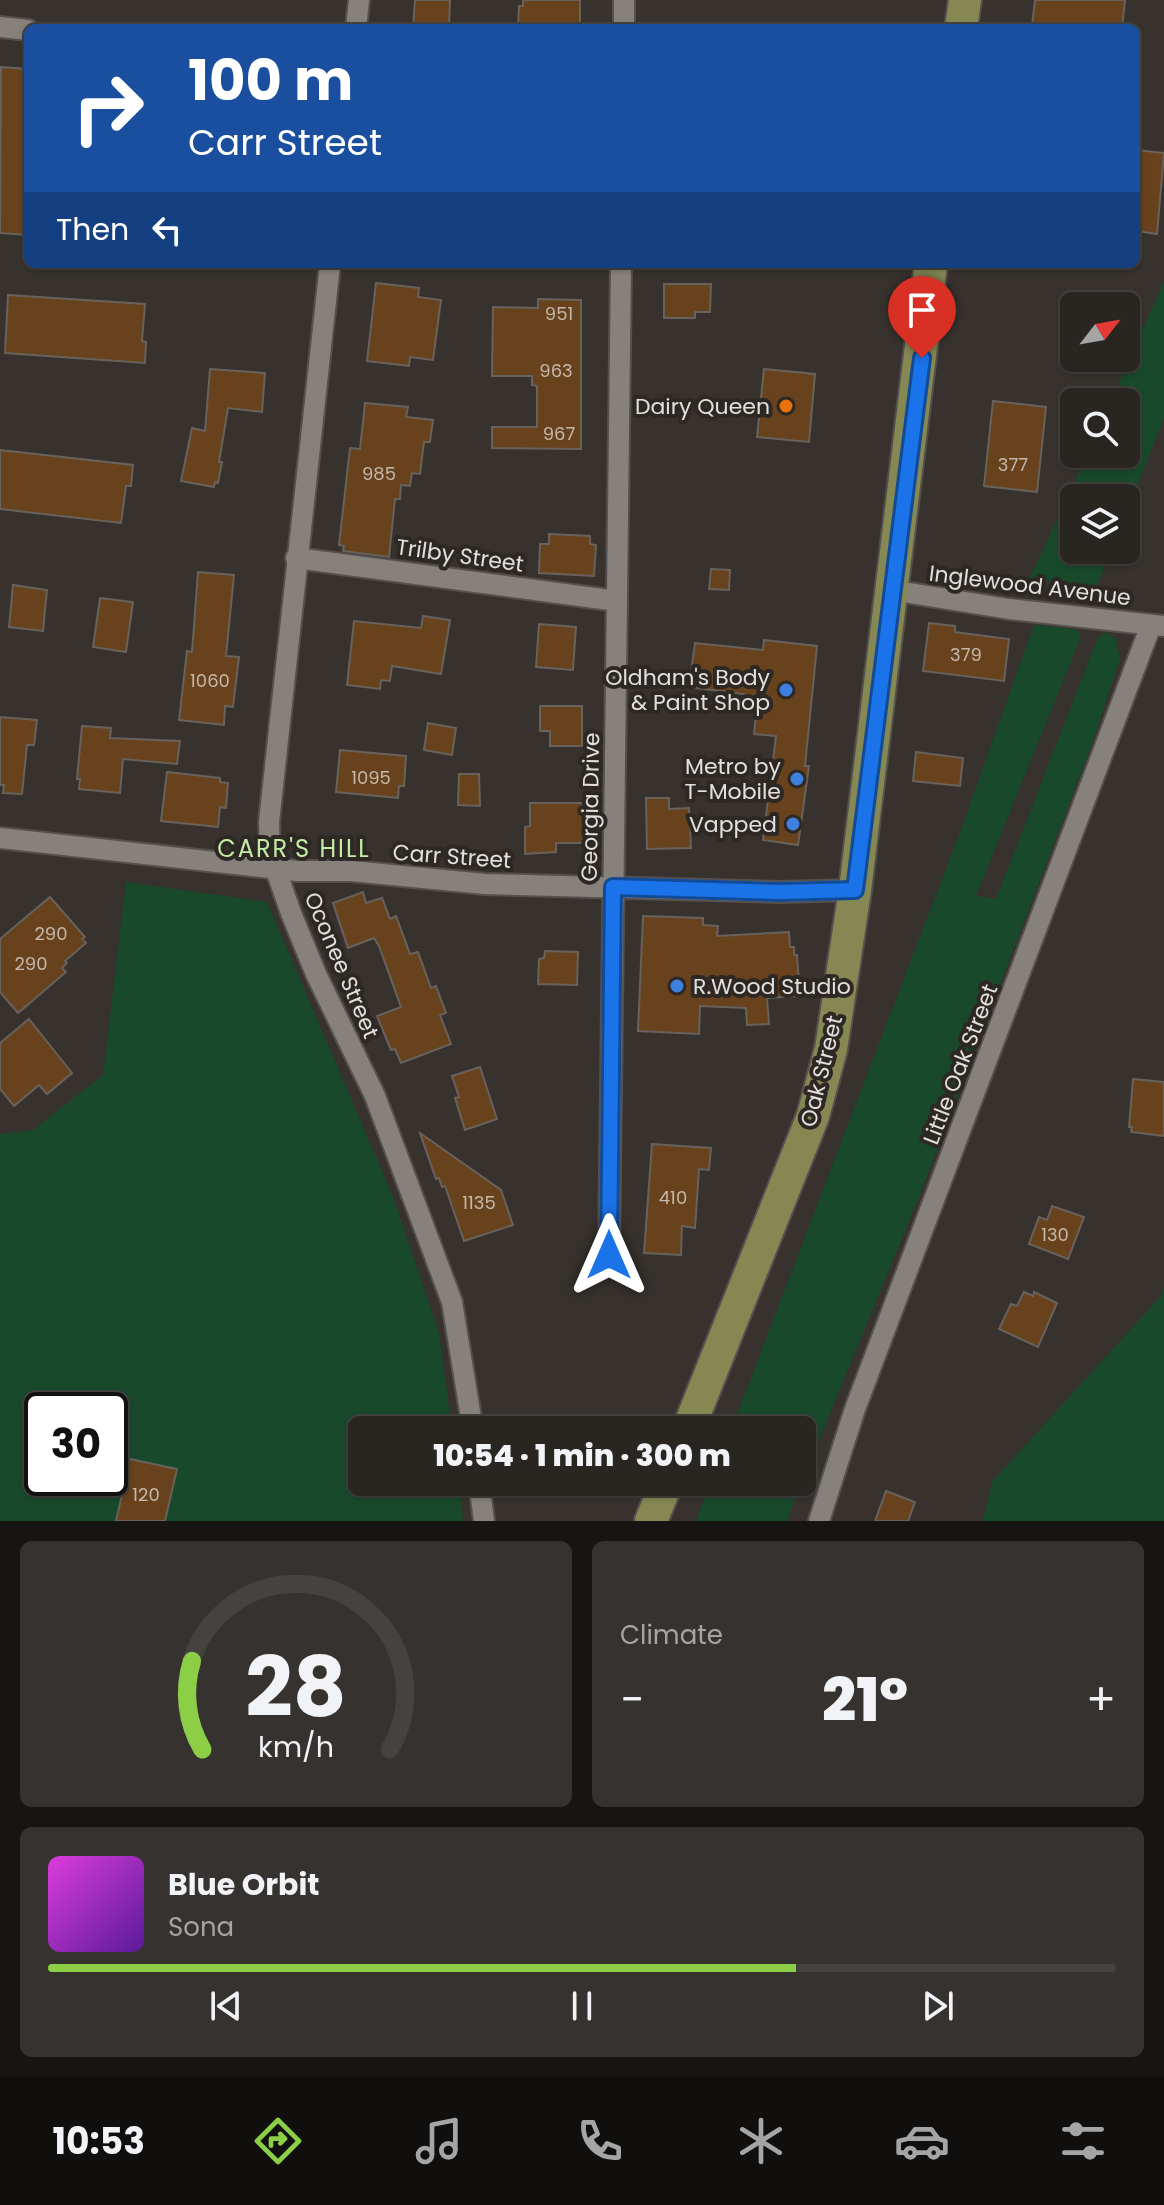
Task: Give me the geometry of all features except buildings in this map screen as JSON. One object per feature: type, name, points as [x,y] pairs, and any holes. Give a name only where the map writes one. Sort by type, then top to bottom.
[{"type":"main road","points":[[962,24],[965,0]]},
{"type":"main road","name":"Oak Street","points":[[694,1416],[813,1116],[831,1049],[855,890],[931,268]]},
{"type":"main road","points":[[651,1521],[661,1496]]},
{"type":"street","points":[[356,24],[359,0]]},
{"type":"street","points":[[624,0],[624,24]]},
{"type":"street","points":[[0,27],[24,30]]},
{"type":"street","name":"Oconee Street","points":[[330,268],[269,822],[270,853],[316,974],[375,1096],[452,1302],[471,1416]]},
{"type":"street","name":"Georgia Drive","points":[[609,1255],[621,268]]},
{"type":"street","name":"Trilby Street","points":[[296,558],[617,601]]},
{"type":"street","name":"Inglewood Avenue","points":[[891,590],[1009,609],[1158,626]]},
{"type":"street","name":"Little Oak Street","points":[[819,1521],[855,1409],[1158,626]]},
{"type":"street","name":"Carr Street","points":[[0,838],[276,868],[351,871],[485,884],[779,892],[855,890]]},
{"type":"street","points":[[481,1496],[484,1521]]},
{"type":"green space","points":[[1164,281],[1164,418],[1138,484],[1074,484],[1081,468],[1140,468],[1140,388],[1117,388],[1124,372],[1140,372],[1140,336]]},
{"type":"green space","points":[[1060,513],[1060,564],[1106,564],[1097,586],[1029,579]]},
{"type":"green space","points":[[1034,625],[1075,629],[1080,633],[1080,639],[976,896],[996,899],[1098,637],[1105,632],[1116,639],[1120,659],[1092,744],[919,1197],[816,1447],[816,1416],[736,1416],[960,832]]},
{"type":"green space","points":[[126,882],[267,902],[393,1197],[439,1333],[450,1416],[348,1416],[348,1496],[461,1496],[463,1521],[0,1521],[0,1134],[33,1130],[103,1075]]},
{"type":"green space","points":[[1164,1286],[1164,1521],[983,1521],[992,1482],[1161,1296]]},
{"type":"green space","points":[[706,1496],[796,1496],[787,1521],[696,1521]]},
{"type":"place","name":"Dairy Queen","points":[[786,406]]},
{"type":"place","name":"Oldham's Body & Paint Shop","points":[[786,690]]},
{"type":"place","name":"Metro by T-Mobile","points":[[797,779]]},
{"type":"place","name":"Vapped","points":[[793,824]]},
{"type":"place","name":"R.Wood Studio","points":[[677,986]]},
{"type":"district","name":"CARR'S HILL","points":[[294,849]]},
{"type":"route","points":[[609,1255],[613,887],[779,892],[855,890],[912,417],[922,358]]}]
